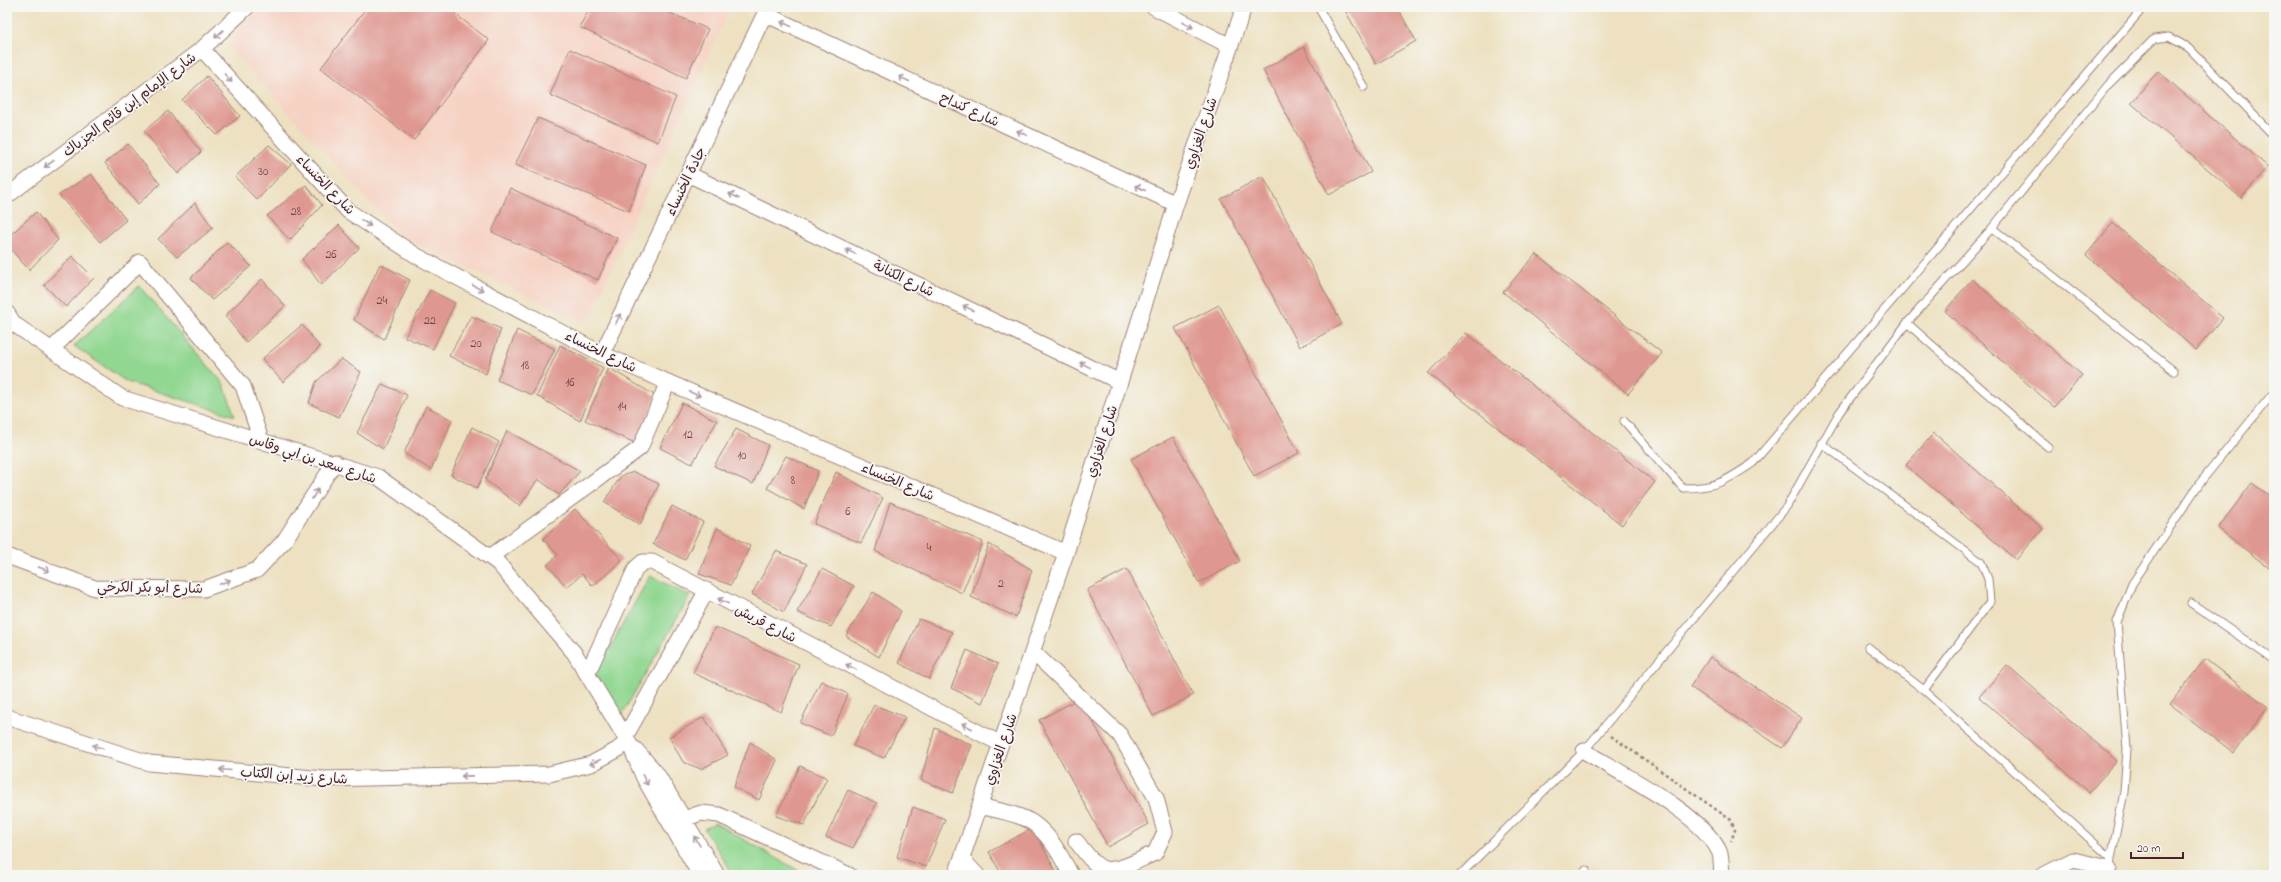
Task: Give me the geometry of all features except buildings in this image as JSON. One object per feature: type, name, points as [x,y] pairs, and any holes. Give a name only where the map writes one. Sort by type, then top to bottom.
[{"type":"street","name":"شارع الإمام إبن قائم الجزياك","points":[[7,196],[202,49],[247,7]]},
{"type":"street","points":[[1154,7],[1230,46]]},
{"type":"street","name":"شارع الغزاوي","points":[[956,875],[1066,553],[1176,204],[1244,7]]},
{"type":"street","name":"جادة الخنساء","points":[[602,354],[766,11]]},
{"type":"street","name":"شارع كنداح","points":[[766,11],[1176,204]]},
{"type":"street","name":"شارع الخنساء","points":[[202,49],[348,211],[417,256],[602,354],[1066,553]]},
{"type":"street","name":"شارع الكنانة","points":[[688,174],[1120,382]]},
{"type":"street","points":[[51,350],[140,262],[243,386],[261,440]]},
{"type":"street","name":"شارع سعد بن ابي وقاس","points":[[7,314],[14,324],[122,398],[335,462],[378,477],[498,563],[575,654],[628,741],[644,778],[700,875]]},
{"type":"street","points":[[490,557],[640,448],[668,382]]},
{"type":"street","name":"شارع أبو بكر الكرخي","points":[[7,556],[95,588],[204,589],[257,570],[284,542],[335,462]]},
{"type":"street","name":"شارع قريش","points":[[587,674],[636,568],[643,562],[652,562],[706,592],[1001,744]]},
{"type":"street","points":[[628,741],[706,592]]},
{"type":"street","points":[[1033,652],[1120,735],[1156,798],[1165,832],[1155,853],[1116,868],[1104,869],[1096,864],[1076,841]]},
{"type":"street","name":"شارع زيد إبن الكتاب","points":[[7,717],[149,764],[324,780],[556,773],[591,764],[617,750],[628,741]]},
{"type":"street","name":"شارع سعد بن ابي وقاس","points":[[628,741],[657,774],[717,875]]},
{"type":"street","points":[[1584,751],[1692,819],[1706,832],[1720,852],[1722,875]]},
{"type":"street","points":[[980,806],[1027,820],[1038,826],[1058,851],[1071,875]]},
{"type":"street","points":[[684,819],[701,813],[719,815],[842,874]]},
{"type":"street","points":[[962,859],[977,875]]},
{"type":"street","points":[[2044,875],[2074,860],[2110,867]]},
{"type":"lane","points":[[1318,7],[1364,87]]},
{"type":"lane","points":[[1624,421],[1683,488],[1702,488],[1722,484],[1753,463],[2144,7]]},
{"type":"lane","points":[[1460,875],[1584,751],[1787,506],[1839,413],[1907,322],[1992,228],[2108,85],[2154,39],[2168,37],[2189,48],[2274,136]]},
{"type":"lane","points":[[1992,228],[2174,371]]},
{"type":"lane","points":[[1907,322],[2048,447]]},
{"type":"lane","points":[[2110,867],[2124,792],[2127,749],[2117,622],[2132,584],[2199,484],[2274,392]]},
{"type":"lane","points":[[1821,443],[1981,562],[1986,573],[1990,602],[1924,690]]},
{"type":"lane","points":[[2191,603],[2274,660]]},
{"type":"lane","points":[[1868,647],[1924,690],[2110,867]]},
{"type":"path","points":[[1601,729],[1730,820],[1735,830],[1731,841],[1720,852]]},
{"type":"shaded area","points":[[263,7],[731,7],[587,323],[400,236],[228,46],[239,28]]},
{"type":"green space","points":[[139,286],[223,383],[235,416],[127,382],[74,346]]},
{"type":"green space","points":[[650,576],[690,596],[620,718],[595,674]]},
{"type":"green space","points":[[715,823],[806,875],[734,875],[704,829]]}]
